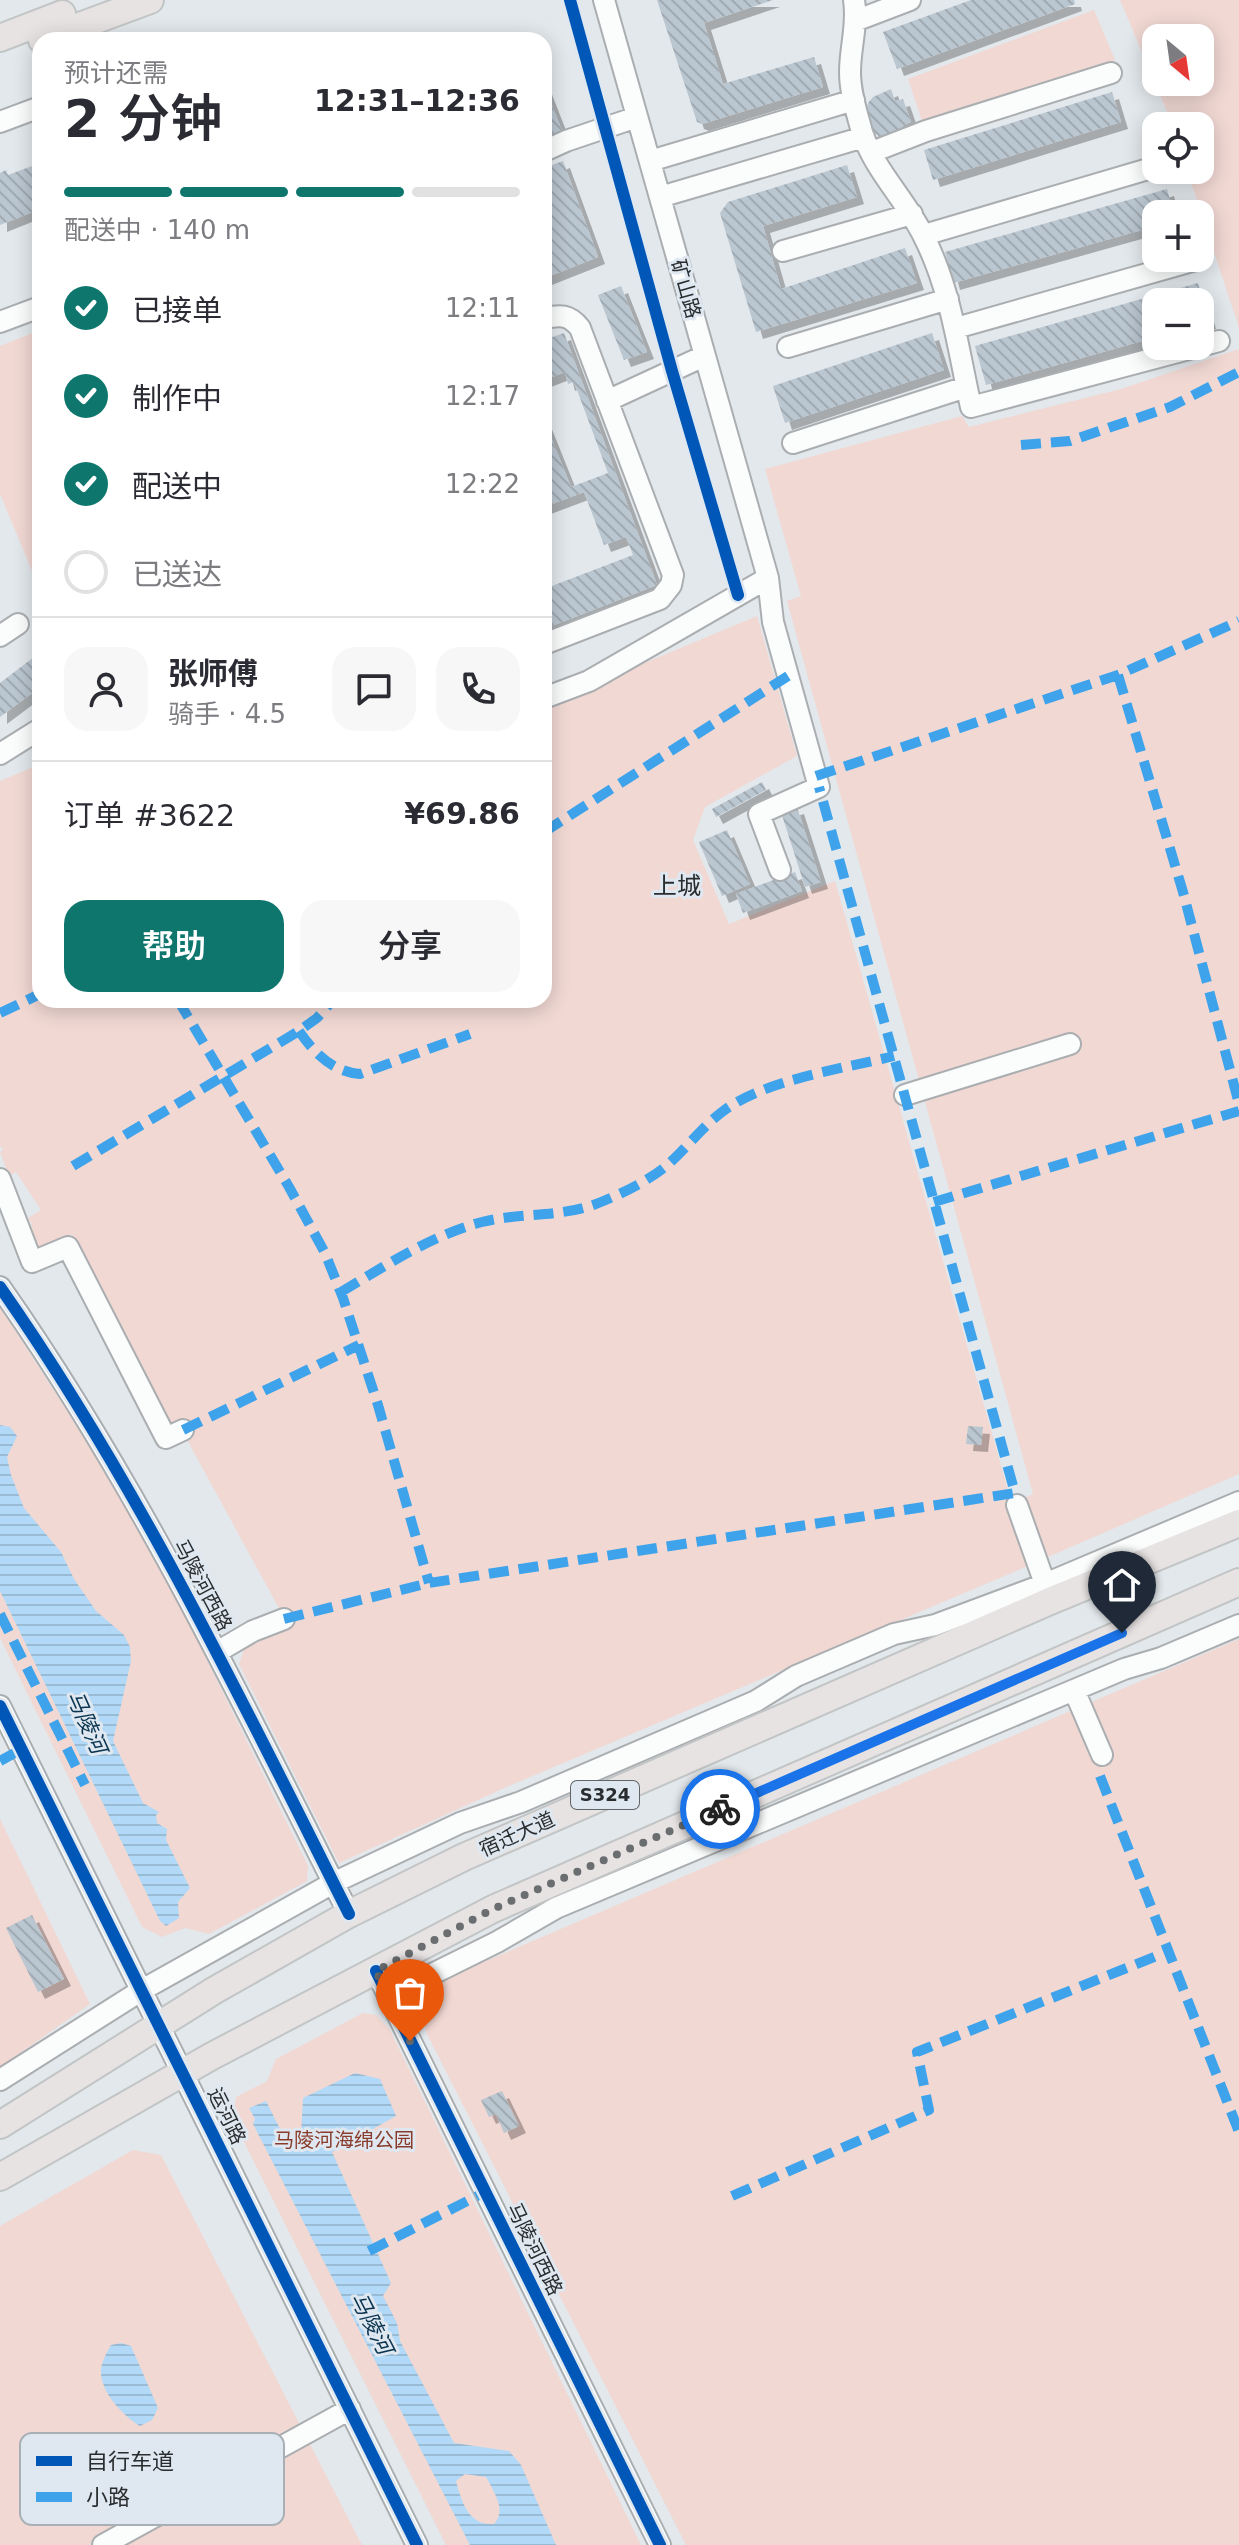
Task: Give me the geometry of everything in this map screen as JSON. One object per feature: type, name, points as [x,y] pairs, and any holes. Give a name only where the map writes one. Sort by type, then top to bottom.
[{"type":"main road","points":[[0,38],[99,0]]},
{"type":"main road","points":[[63,32],[150,0]]},
{"type":"main road","points":[[0,56],[32,44]]},
{"type":"main road","name":"宿迁大道","points":[[0,2125],[158,2024],[349,1914],[464,1857],[1021,1614],[1239,1523]]},
{"type":"main road","points":[[0,2177],[183,2072],[493,1909],[1239,1582]]},
{"type":"street","name":"矿山路","points":[[604,0],[768,578],[773,622],[819,787],[759,814],[780,870]]},
{"type":"street","points":[[910,0],[854,10],[850,73],[854,100],[868,144],[924,235],[956,328],[971,407],[1219,341]]},
{"type":"street","points":[[660,197],[926,131],[1111,73]]},
{"type":"street","points":[[650,161],[854,100]]},
{"type":"street","points":[[2,115],[32,109]]},
{"type":"street","points":[[552,148],[637,117]]},
{"type":"street","points":[[924,235],[1142,171]]},
{"type":"street","points":[[783,251],[912,214]]},
{"type":"street","points":[[956,328],[1154,272]]},
{"type":"street","points":[[788,347],[948,299]]},
{"type":"street","points":[[0,322],[32,310]]},
{"type":"street","points":[[552,317],[565,316],[580,328],[673,575],[671,585],[660,599],[552,641]]},
{"type":"street","points":[[607,401],[704,356]]},
{"type":"street","points":[[793,443],[966,387]]},
{"type":"street","points":[[552,695],[589,681],[768,578]]},
{"type":"street","points":[[0,636],[18,624]]},
{"type":"street","points":[[0,754],[32,734]]},
{"type":"street","points":[[905,1095],[1070,1044]]},
{"type":"street","points":[[0,1179],[32,1262],[68,1247],[166,1438],[183,1430]]},
{"type":"street","name":"马陵河西路","points":[[0,1287],[124,1481],[217,1652],[349,1914]]},
{"type":"street","points":[[0,2080],[142,1990],[333,1883],[460,1823],[521,1802],[756,1701],[796,1676],[894,1634],[935,1625],[1045,1584],[1239,1502]]},
{"type":"street","points":[[1017,1505],[1045,1584]]},
{"type":"street","points":[[217,1652],[253,1631],[284,1619]]},
{"type":"street","points":[[388,1996],[497,1942],[556,1908],[1074,1690],[1239,1625]]},
{"type":"street","points":[[1074,1690],[1102,1755]]},
{"type":"street","name":"运河路","points":[[0,1706],[417,2545]]},
{"type":"street","name":"马陵河西路","points":[[376,1971],[660,2545]]},
{"type":"street","points":[[284,2445],[350,2409]]},
{"type":"street","points":[[103,2545],[139,2525]]},
{"type":"green space","points":[[1120,0],[1239,0],[1239,328],[1214,252],[1214,200],[1197,200],[1192,184],[1214,184],[1214,112],[1167,112],[1160,96],[1214,96],[1214,24],[1142,24],[1142,52]]},
{"type":"green space","points":[[1094,10],[1115,60],[922,121],[908,79]]},
{"type":"green space","points":[[32,333],[32,571],[0,494],[0,346]]},
{"type":"green space","points":[[1239,349],[1239,1474],[1048,1557],[1025,1498],[1033,1494],[787,601],[801,596],[765,469],[962,416],[969,427],[1121,389]]},
{"type":"green space","points":[[757,616],[797,756],[705,807],[693,840],[729,924],[835,881],[1012,1504],[1006,1507],[1028,1566],[509,1786],[339,1863],[239,1664],[245,1647],[288,1625],[179,1425],[170,1429],[72,1234],[39,1250],[28,1218],[41,1210],[16,1172],[9,1176],[0,1152],[3,1150],[0,1146],[0,781],[32,767],[32,1008],[552,1008],[552,702]]},
{"type":"green space","points":[[0,1307],[99,1461],[180,1605],[308,1866],[307,1881],[209,1934],[185,1928],[162,1937],[142,1927],[0,1638]]},
{"type":"green space","points":[[1239,1639],[1239,2545],[686,2545],[427,2034],[418,1999],[446,1978]]},
{"type":"green space","points":[[0,1819],[90,2004],[0,2067]]},
{"type":"green space","name":"马陵河海绵公园","points":[[363,2013],[376,2015],[389,2028],[641,2545],[446,2545],[233,2120],[236,2097],[267,2081],[276,2059]]},
{"type":"green space","points":[[133,2150],[161,2155],[362,2545],[0,2545],[0,2226]]},
{"type":"water","name":"马陵河","points":[[0,1425],[10,1427],[17,1436],[7,1457],[24,1508],[61,1552],[74,1579],[96,1611],[124,1635],[130,1647],[131,1661],[113,1741],[143,1803],[159,1812],[156,1815],[157,1823],[167,1829],[166,1840],[190,1888],[178,1902],[179,1918],[166,1926],[160,1921],[0,1591]]},
{"type":"water","name":"马陵河","points":[[355,2073],[380,2079],[396,2116],[332,2152],[391,2283],[383,2296],[397,2323],[400,2341],[454,2443],[509,2451],[521,2465],[556,2545],[470,2545],[253,2124],[255,2119],[249,2108],[266,2101],[285,2139],[301,2135],[303,2098]],"holes":[[[465,2474],[486,2477],[499,2507],[498,2519],[494,2524],[478,2521],[468,2512],[456,2481]]]},
{"type":"water","points":[[121,2343],[131,2346],[158,2408],[152,2420],[140,2426],[113,2402],[101,2377],[102,2363],[111,2345]]},
{"type":"building","points":[[657,0],[773,0],[704,23],[723,84],[814,57],[823,87],[702,124],[697,122]]},
{"type":"building","points":[[971,0],[1074,0],[1075,4],[897,69],[883,32]]},
{"type":"building","points":[[891,89],[895,101],[903,99],[911,122],[902,126],[905,134],[888,139],[872,131],[866,114],[873,97]]},
{"type":"building","points":[[1112,92],[1121,122],[933,180],[924,150]]},
{"type":"building","points":[[552,105],[562,131],[552,135]]},
{"type":"building","points":[[563,161],[598,257],[552,275],[552,165]]},
{"type":"building","points":[[847,165],[857,197],[763,226],[781,289],[905,248],[917,283],[756,332],[720,213],[728,202]]},
{"type":"building","points":[[32,166],[32,212],[0,225],[0,173],[6,170],[8,175]]},
{"type":"building","points":[[1167,189],[1170,200],[1142,200],[1142,230],[953,283],[945,252]]},
{"type":"building","points":[[1198,283],[1199,288],[1180,288]]},
{"type":"building","points":[[621,286],[647,352],[624,360],[598,295]]},
{"type":"building","points":[[1142,299],[1142,341],[986,385],[975,346]]},
{"type":"building","points":[[564,333],[657,585],[552,626],[552,586],[633,555],[626,537],[604,545],[584,492],[552,504],[552,440],[571,487],[608,473],[574,382],[568,384],[565,372],[552,377],[552,337]]},
{"type":"building","points":[[932,333],[944,370],[785,423],[773,386]]},
{"type":"building","points":[[32,659],[32,693],[0,717],[0,683]]},
{"type":"building","points":[[762,782],[766,790],[716,817],[712,809]]},
{"type":"building","points":[[797,807],[821,882],[805,887],[781,812]]},
{"type":"building","points":[[727,830],[750,884],[722,896],[699,842]]},
{"type":"building","points":[[795,872],[802,891],[743,913],[736,894]]},
{"type":"building","points":[[968,1426],[983,1427],[981,1445],[966,1444]]},
{"type":"building","points":[[32,1915],[64,1979],[38,1992],[6,1928]]},
{"type":"building","points":[[502,2091],[519,2126],[504,2133],[496,2114],[489,2117],[481,2100]]},
{"type":"marked path","points":[[1021,445],[1070,441],[1170,407],[1239,372]]},
{"type":"marked path","points":[[816,776],[1118,675],[1239,621]]},
{"type":"marked path","points":[[1118,675],[1183,892],[1239,1104]]},
{"type":"marked path","points":[[552,827],[788,676]]},
{"type":"marked path","points":[[284,1619],[429,1583],[1015,1493],[819,787]]},
{"type":"marked path","points":[[0,1013],[32,998]]},
{"type":"marked path","points":[[183,1008],[325,1253],[378,1405],[429,1583]]},
{"type":"marked path","points":[[73,1166],[299,1031],[326,1008]]},
{"type":"marked path","points":[[299,1031],[325,1060],[341,1070],[360,1074],[470,1034]]},
{"type":"marked path","points":[[341,1292],[409,1252],[463,1228],[497,1219],[587,1207],[626,1191],[665,1167],[722,1112],[759,1092],[804,1077],[894,1056]]},
{"type":"marked path","points":[[934,1202],[1239,1111]]},
{"type":"marked path","points":[[183,1430],[359,1345]]},
{"type":"marked path","points":[[0,1614],[85,1785]]},
{"type":"marked path","points":[[0,1761],[22,1749]]},
{"type":"marked path","points":[[1100,1776],[1239,2132]]},
{"type":"marked path","points":[[732,2196],[929,2110],[917,2052],[1169,1951]]},
{"type":"marked path","points":[[369,2251],[485,2192]]},
{"type":"cycle path","points":[[570,0],[672,371],[738,595]]},
{"type":"cycle path","points":[[0,1287],[98,1438],[143,1516],[228,1674],[349,1914]]},
{"type":"cycle path","points":[[0,1706],[417,2545]]},
{"type":"cycle path","points":[[376,1971],[660,2545]]},
{"type":"way so far","points":[[410,2041],[376,1971],[493,1909],[720,1809]]},
{"type":"district","name":"上城","points":[[677,886]]},
{"type":"route","points":[[720,1809],[1122,1633]]}]
